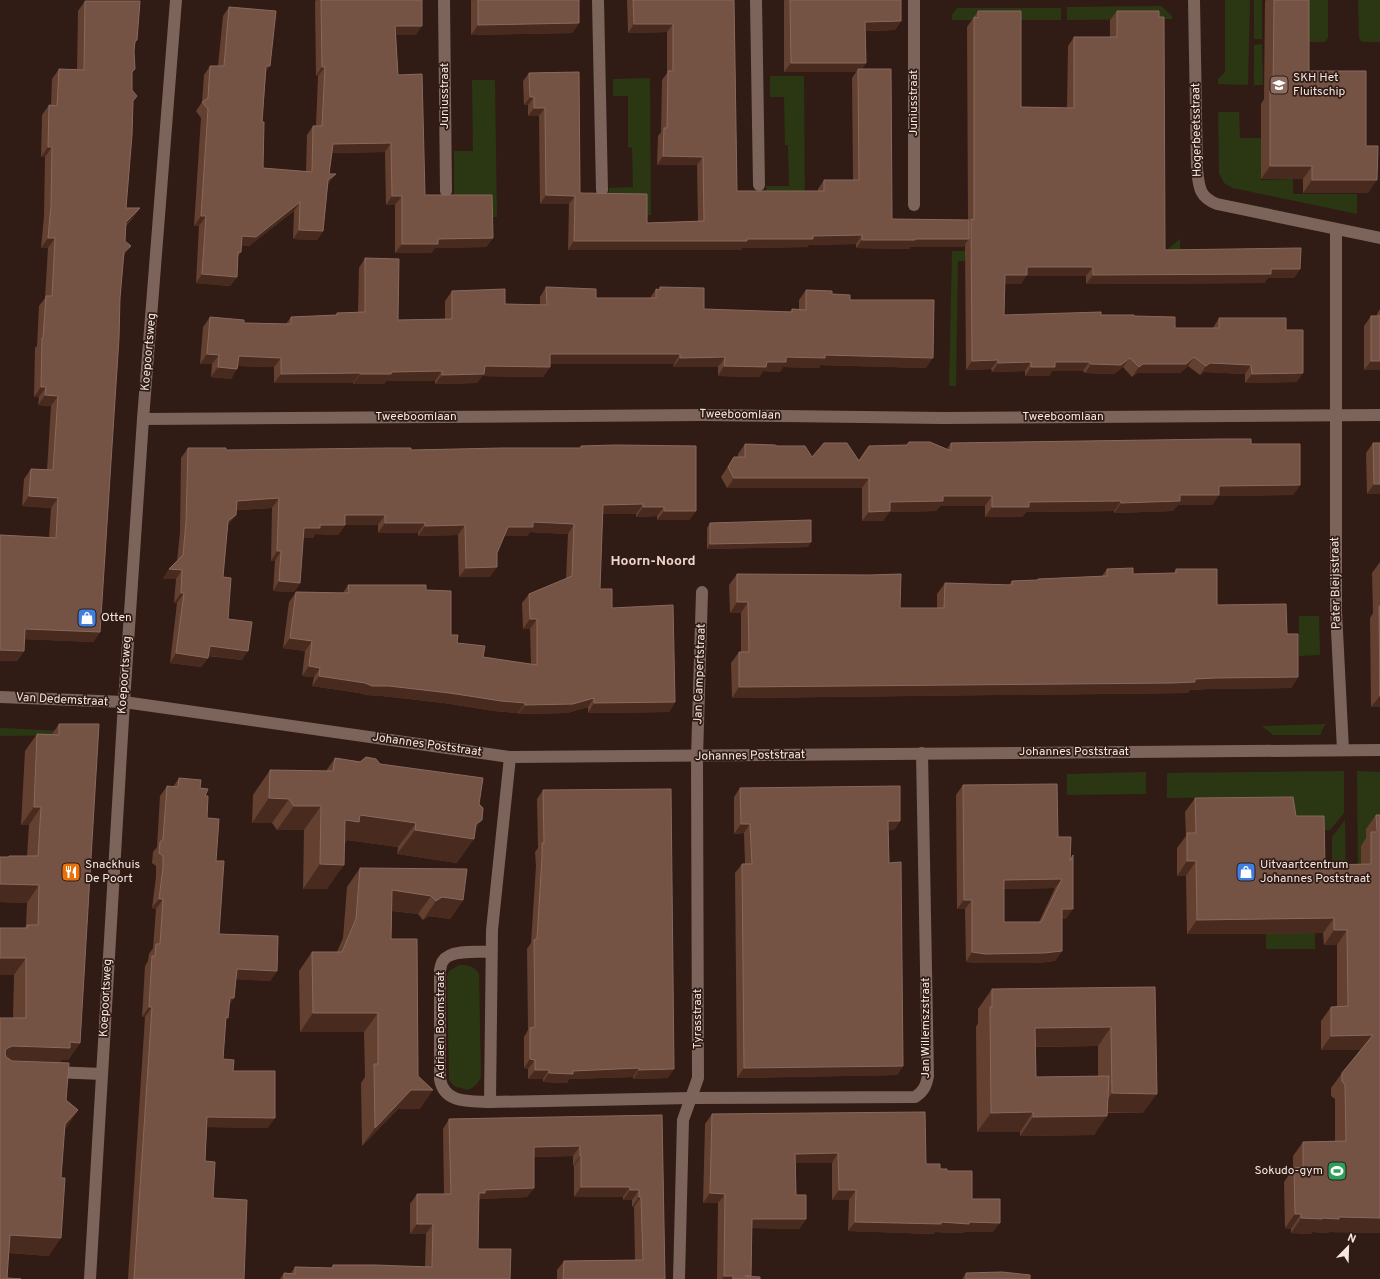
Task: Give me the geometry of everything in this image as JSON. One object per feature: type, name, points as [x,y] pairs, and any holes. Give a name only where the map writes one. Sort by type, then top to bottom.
[{"type":"street","name":"Koepoortsweg","points":[[90,1279],[124,702],[143,419],[176,0]]},
{"type":"street","name":"Juniusstraat","points":[[444,0],[446,191]]},
{"type":"street","points":[[598,0],[602,190]]},
{"type":"street","points":[[756,0],[759,185]]},
{"type":"street","name":"Juniusstraat","points":[[914,0],[914,206]]},
{"type":"street","name":"Hogerbeetsstraat","points":[[1194,0],[1198,185],[1202,194],[1210,201],[1217,204],[1380,238]]},
{"type":"street","points":[[1336,230],[1336,415]]},
{"type":"street","name":"Tweeboomlaan","points":[[143,419],[704,415],[943,418],[1380,415]]},
{"type":"street","name":"Pater Bleijsstraat","points":[[1336,415],[1336,611],[1343,750]]},
{"type":"street","name":"Jan Campertstraat","points":[[697,757],[702,592]]},
{"type":"street","name":"Van Dedemstraat","points":[[0,697],[124,702]]},
{"type":"street","name":"Johannes Poststraat","points":[[124,702],[510,757],[697,757],[922,753],[1380,750]]},
{"type":"street","name":"Jan Willemszstraat","points":[[691,1098],[915,1097],[922,1092],[926,1086],[928,1076],[922,753]]},
{"type":"street","points":[[490,1102],[491,952],[510,757]]},
{"type":"street","name":"Tyrasstraat","points":[[679,1279],[683,1120],[698,1078],[697,757]]},
{"type":"street","name":"Adriaen Boomstraat","points":[[491,952],[464,952],[451,954],[443,960],[440,970],[441,1084],[448,1095],[460,1101],[490,1102],[691,1098]]},
{"type":"street","points":[[42,1072],[102,1074]]},
{"type":"green space","points":[[1225,0],[1250,0],[1248,85],[1218,84],[1218,79],[1225,72]]},
{"type":"green space","points":[[1254,0],[1262,0],[1262,39],[1254,39]]},
{"type":"green space","points":[[1267,0],[1328,0],[1328,38],[1325,42],[1300,42]]},
{"type":"green space","points":[[1358,0],[1380,0],[1380,42],[1365,42],[1361,41],[1359,38]]},
{"type":"green space","points":[[1161,6],[1172,16],[1172,19],[1067,20],[1067,7]]},
{"type":"green space","points":[[957,8],[1061,8],[1061,20],[952,20],[952,15]]},
{"type":"green space","points":[[1262,44],[1263,85],[1254,85],[1254,45]]},
{"type":"green space","points":[[770,76],[804,76],[805,213],[767,192],[766,186],[789,186],[788,145],[785,145],[784,97],[770,97]]},
{"type":"green space","points":[[650,78],[651,215],[641,215],[609,194],[609,188],[633,187],[632,148],[628,147],[628,96],[613,96],[613,79]]},
{"type":"green space","points":[[472,80],[495,80],[497,217],[486,217],[454,197],[454,151],[473,151]]},
{"type":"green space","points":[[1218,112],[1239,112],[1240,138],[1261,138],[1261,180],[1293,179],[1293,194],[1357,194],[1357,214],[1233,188],[1224,183],[1219,173]]},
{"type":"green space","points":[[1180,239],[1180,258],[958,261],[956,386],[949,386],[952,251],[1167,250]]},
{"type":"green space","points":[[1299,616],[1319,616],[1320,655],[1299,656]]},
{"type":"green space","points":[[1326,724],[1321,732],[1321,735],[1273,735],[1262,726]]},
{"type":"green space","points":[[0,728],[88,732],[88,735],[0,736]]},
{"type":"green space","points":[[1344,771],[1344,813],[1330,830],[1286,830],[1258,797],[1167,798],[1167,773]]},
{"type":"green space","points":[[1357,771],[1380,772],[1380,829],[1366,829],[1366,846],[1361,846],[1361,879],[1358,879]]},
{"type":"green space","points":[[1146,772],[1146,794],[1067,795],[1067,774]]},
{"type":"green space","points":[[1345,820],[1346,878],[1332,879],[1332,837]]},
{"type":"green space","points":[[1266,933],[1315,933],[1315,949],[1266,949]]},
{"type":"green space","points":[[459,965],[471,966],[479,974],[481,1076],[476,1085],[467,1090],[454,1086],[449,1080],[447,976],[449,971]]},
{"type":"building","points":[[321,0],[422,0],[422,26],[395,26],[398,75],[422,74],[425,195],[492,195],[493,238],[438,239],[438,244],[402,244],[402,196],[392,196],[391,143],[333,144],[329,174],[336,174],[328,180],[323,231],[299,230],[300,202],[256,237],[242,236],[241,252],[238,252],[237,277],[202,274],[206,216],[201,216],[208,109],[202,102],[208,98],[210,66],[224,66],[229,7],[276,11],[270,66],[266,66],[262,122],[264,122],[263,168],[312,172],[313,126],[322,126],[325,67],[322,67]]},
{"type":"building","points":[[478,0],[579,0],[579,23],[478,25]]},
{"type":"building","points":[[633,0],[734,0],[737,191],[824,191],[824,180],[859,180],[858,69],[891,69],[892,219],[969,220],[969,239],[862,240],[862,235],[813,236],[813,239],[747,239],[747,241],[574,241],[575,196],[546,195],[545,108],[534,108],[534,97],[530,97],[529,73],[579,72],[580,193],[647,194],[647,223],[704,221],[703,157],[663,156],[664,128],[667,128],[668,71],[673,71],[673,24],[634,24]]},
{"type":"building","points":[[790,0],[901,0],[901,21],[865,22],[866,63],[791,63]]},
{"type":"building","points":[[1274,0],[1309,0],[1309,71],[1366,71],[1366,146],[1378,146],[1377,180],[1312,180],[1312,166],[1270,166],[1270,91],[1273,91]]},
{"type":"building","points":[[85,1],[140,1],[137,40],[135,41],[134,51],[135,69],[132,72],[132,90],[137,96],[133,101],[132,135],[126,208],[140,208],[126,222],[125,241],[131,246],[124,252],[120,298],[119,338],[100,632],[25,629],[24,651],[0,650],[0,535],[56,538],[58,498],[29,496],[31,469],[53,470],[58,396],[45,395],[46,387],[41,387],[42,338],[46,296],[52,296],[55,238],[48,238],[51,206],[52,147],[48,147],[49,105],[57,106],[59,69],[84,70]]},
{"type":"building","points":[[978,11],[1021,11],[1021,107],[1074,108],[1074,37],[1117,37],[1117,11],[1159,11],[1159,17],[1164,17],[1165,250],[1301,248],[1300,269],[1271,269],[1271,274],[1093,275],[1093,267],[1027,267],[1027,275],[1005,275],[1004,315],[1101,312],[1101,315],[1175,317],[1175,328],[1219,328],[1219,318],[1286,318],[1286,330],[1303,330],[1303,373],[1252,374],[1251,365],[1210,363],[1206,366],[1194,357],[1186,364],[1143,364],[1139,367],[1130,358],[1121,365],[1091,364],[1089,362],[1055,362],[1055,367],[1031,367],[1031,362],[998,363],[998,360],[972,361],[971,219],[974,220],[974,17],[978,18]]},
{"type":"building","points":[[365,258],[399,259],[398,320],[452,319],[452,291],[505,289],[505,304],[547,305],[546,287],[596,289],[596,298],[656,298],[656,289],[660,290],[660,287],[704,288],[704,309],[792,312],[792,309],[806,310],[806,290],[832,291],[832,294],[850,295],[850,300],[934,300],[933,358],[825,355],[825,358],[786,357],[786,362],[767,362],[766,367],[724,366],[725,357],[680,358],[680,354],[550,354],[550,367],[485,366],[484,374],[442,375],[442,371],[392,372],[391,374],[281,374],[281,358],[239,356],[237,369],[218,367],[219,355],[207,354],[210,317],[244,320],[244,323],[291,324],[291,317],[365,312]]},
{"type":"building","points":[[1371,316],[1380,316],[1380,361],[1371,361]]},
{"type":"building","points":[[1251,439],[1251,444],[1300,444],[1300,485],[1219,486],[1219,495],[1180,495],[1180,501],[1121,503],[1121,501],[1029,502],[1029,507],[992,507],[992,496],[943,496],[943,501],[890,502],[890,511],[869,512],[869,478],[734,478],[728,467],[734,457],[745,457],[745,444],[805,446],[812,457],[824,443],[847,443],[859,461],[869,446],[907,445],[909,442],[930,442],[951,451],[951,443]]},
{"type":"building","points":[[1373,443],[1380,443],[1380,484],[1374,484]]},
{"type":"building","points":[[581,446],[696,446],[696,511],[664,511],[664,507],[643,507],[643,504],[603,505],[600,589],[612,589],[612,608],[673,605],[675,702],[594,703],[594,698],[573,704],[525,705],[525,703],[450,693],[389,686],[372,686],[365,683],[319,676],[320,668],[309,666],[312,641],[290,638],[296,592],[349,593],[348,585],[426,585],[426,590],[451,591],[451,635],[458,635],[457,643],[485,646],[483,657],[537,665],[537,619],[530,619],[529,594],[572,576],[574,524],[533,522],[533,527],[508,527],[497,553],[497,567],[466,568],[465,525],[425,526],[425,523],[385,523],[385,515],[345,515],[345,525],[320,525],[320,528],[304,528],[300,583],[279,581],[281,551],[277,551],[279,498],[237,501],[236,515],[228,521],[223,577],[231,578],[228,619],[252,622],[248,651],[210,646],[208,658],[176,653],[184,593],[181,593],[182,570],[169,569],[183,555],[186,522],[188,448],[226,448],[226,450],[411,448],[411,450],[581,448]]},
{"type":"building","points":[[811,520],[811,542],[710,544],[710,523]]},
{"type":"building","points":[[1133,568],[1133,574],[1176,573],[1176,569],[1217,569],[1217,605],[1286,604],[1287,634],[1298,634],[1298,677],[1195,679],[1195,682],[1173,683],[739,687],[739,652],[749,652],[748,602],[737,602],[737,574],[901,574],[900,608],[944,608],[945,583],[1012,585],[1012,581],[1107,576],[1107,569]]},
{"type":"building","points":[[1379,606],[1380,606],[1380,696]]},
{"type":"building","points":[[59,724],[99,724],[80,1043],[70,1042],[70,1048],[12,1046],[6,1049],[5,1053],[6,1057],[12,1061],[69,1063],[66,1100],[78,1110],[65,1124],[61,1178],[65,1178],[61,1238],[10,1235],[7,1278],[21,1279],[0,1279],[0,1018],[26,1018],[26,958],[0,958],[0,928],[27,928],[27,925],[38,925],[39,885],[0,884],[0,857],[38,856],[41,807],[34,807],[37,734],[59,735]]},
{"type":"building","points":[[366,757],[376,759],[380,764],[483,778],[479,804],[483,808],[482,820],[476,824],[474,839],[415,830],[416,823],[360,815],[359,822],[345,820],[344,865],[320,864],[321,806],[294,806],[289,799],[269,798],[270,770],[333,771],[335,758],[360,762]]},
{"type":"building","points":[[179,778],[201,780],[200,788],[208,789],[205,796],[208,796],[207,818],[219,819],[216,861],[224,861],[219,934],[278,936],[277,971],[237,969],[234,998],[230,998],[228,1018],[226,1017],[223,1059],[234,1060],[233,1071],[275,1071],[275,1118],[207,1117],[205,1161],[215,1162],[213,1198],[247,1200],[244,1279],[134,1279],[152,1007],[149,1007],[152,956],[155,956],[156,944],[160,944],[163,899],[159,899],[163,856],[159,853],[160,842],[163,839],[167,786],[178,787]]},
{"type":"building","points":[[1057,784],[1058,837],[1071,837],[1070,861],[1073,855],[1073,909],[1062,909],[1062,951],[1044,953],[985,954],[972,952],[972,900],[964,900],[963,785]],"holes":[[[1062,879],[1041,922],[1004,922],[1004,880]]]},
{"type":"building","points":[[900,786],[900,821],[888,821],[889,863],[901,862],[903,1066],[744,1068],[742,864],[752,864],[750,824],[741,824],[740,788]]},
{"type":"building","points":[[671,789],[674,1069],[639,1070],[639,1068],[573,1071],[573,1074],[549,1073],[549,1070],[535,1070],[535,1060],[530,1059],[530,1028],[535,1027],[534,940],[537,939],[542,843],[544,843],[543,790]]},
{"type":"building","points":[[1293,797],[1296,816],[1324,816],[1325,865],[1371,864],[1371,832],[1377,832],[1376,815],[1380,815],[1380,1218],[1339,1217],[1339,1219],[1322,1219],[1301,1218],[1301,1214],[1295,1214],[1294,1168],[1303,1167],[1303,1142],[1346,1141],[1345,1085],[1342,1081],[1342,1073],[1373,1035],[1331,1036],[1331,1007],[1348,1006],[1347,930],[1334,930],[1334,918],[1197,920],[1196,861],[1187,861],[1187,833],[1196,833],[1195,798]]},
{"type":"building","points":[[360,868],[467,869],[463,900],[442,897],[436,901],[431,896],[392,890],[391,939],[417,939],[418,1076],[433,1090],[411,1090],[375,1128],[374,1064],[378,1064],[378,1013],[313,1013],[312,952],[342,952],[356,919]]},
{"type":"building","points":[[1155,987],[1157,1094],[1112,1093],[1111,1027],[1035,1028],[1036,1077],[1109,1076],[1107,1116],[1033,1117],[1033,1112],[991,1113],[990,1007],[992,1007],[992,989]]},
{"type":"building","points":[[925,1112],[926,1164],[940,1164],[940,1169],[947,1169],[947,1171],[972,1171],[972,1199],[1000,1199],[1000,1223],[969,1222],[969,1224],[941,1222],[941,1224],[855,1222],[856,1190],[839,1190],[838,1153],[795,1154],[796,1195],[806,1195],[806,1219],[752,1219],[751,1276],[745,1276],[760,1277],[760,1279],[733,1279],[733,1276],[724,1276],[725,1194],[710,1193],[712,1114]]},
{"type":"building","points":[[662,1115],[665,1279],[563,1279],[564,1261],[643,1260],[641,1197],[639,1197],[639,1190],[630,1190],[630,1187],[581,1187],[580,1146],[534,1147],[534,1188],[485,1190],[485,1193],[479,1193],[478,1249],[511,1249],[510,1279],[284,1279],[284,1273],[295,1274],[295,1267],[333,1268],[333,1265],[375,1265],[432,1267],[433,1224],[417,1224],[417,1194],[451,1194],[449,1119]]},
{"type":"building","points":[[1002,1272],[1030,1275],[1030,1279],[966,1279],[966,1273]]},
{"type":"place","name":"SKH Het Fluitschip","points":[[1279,85]]},
{"type":"place","name":"Otten","points":[[87,618]]},
{"type":"place","name":"Snackhuis De Poort","points":[[71,872]]},
{"type":"place","name":"Uitvaartcentrum Johannes Poststraat","points":[[1246,872]]},
{"type":"place","name":"Sokudo-gym","points":[[1337,1171]]},
{"type":"district","name":"Hoorn-Noord","points":[[653,561]]}]
